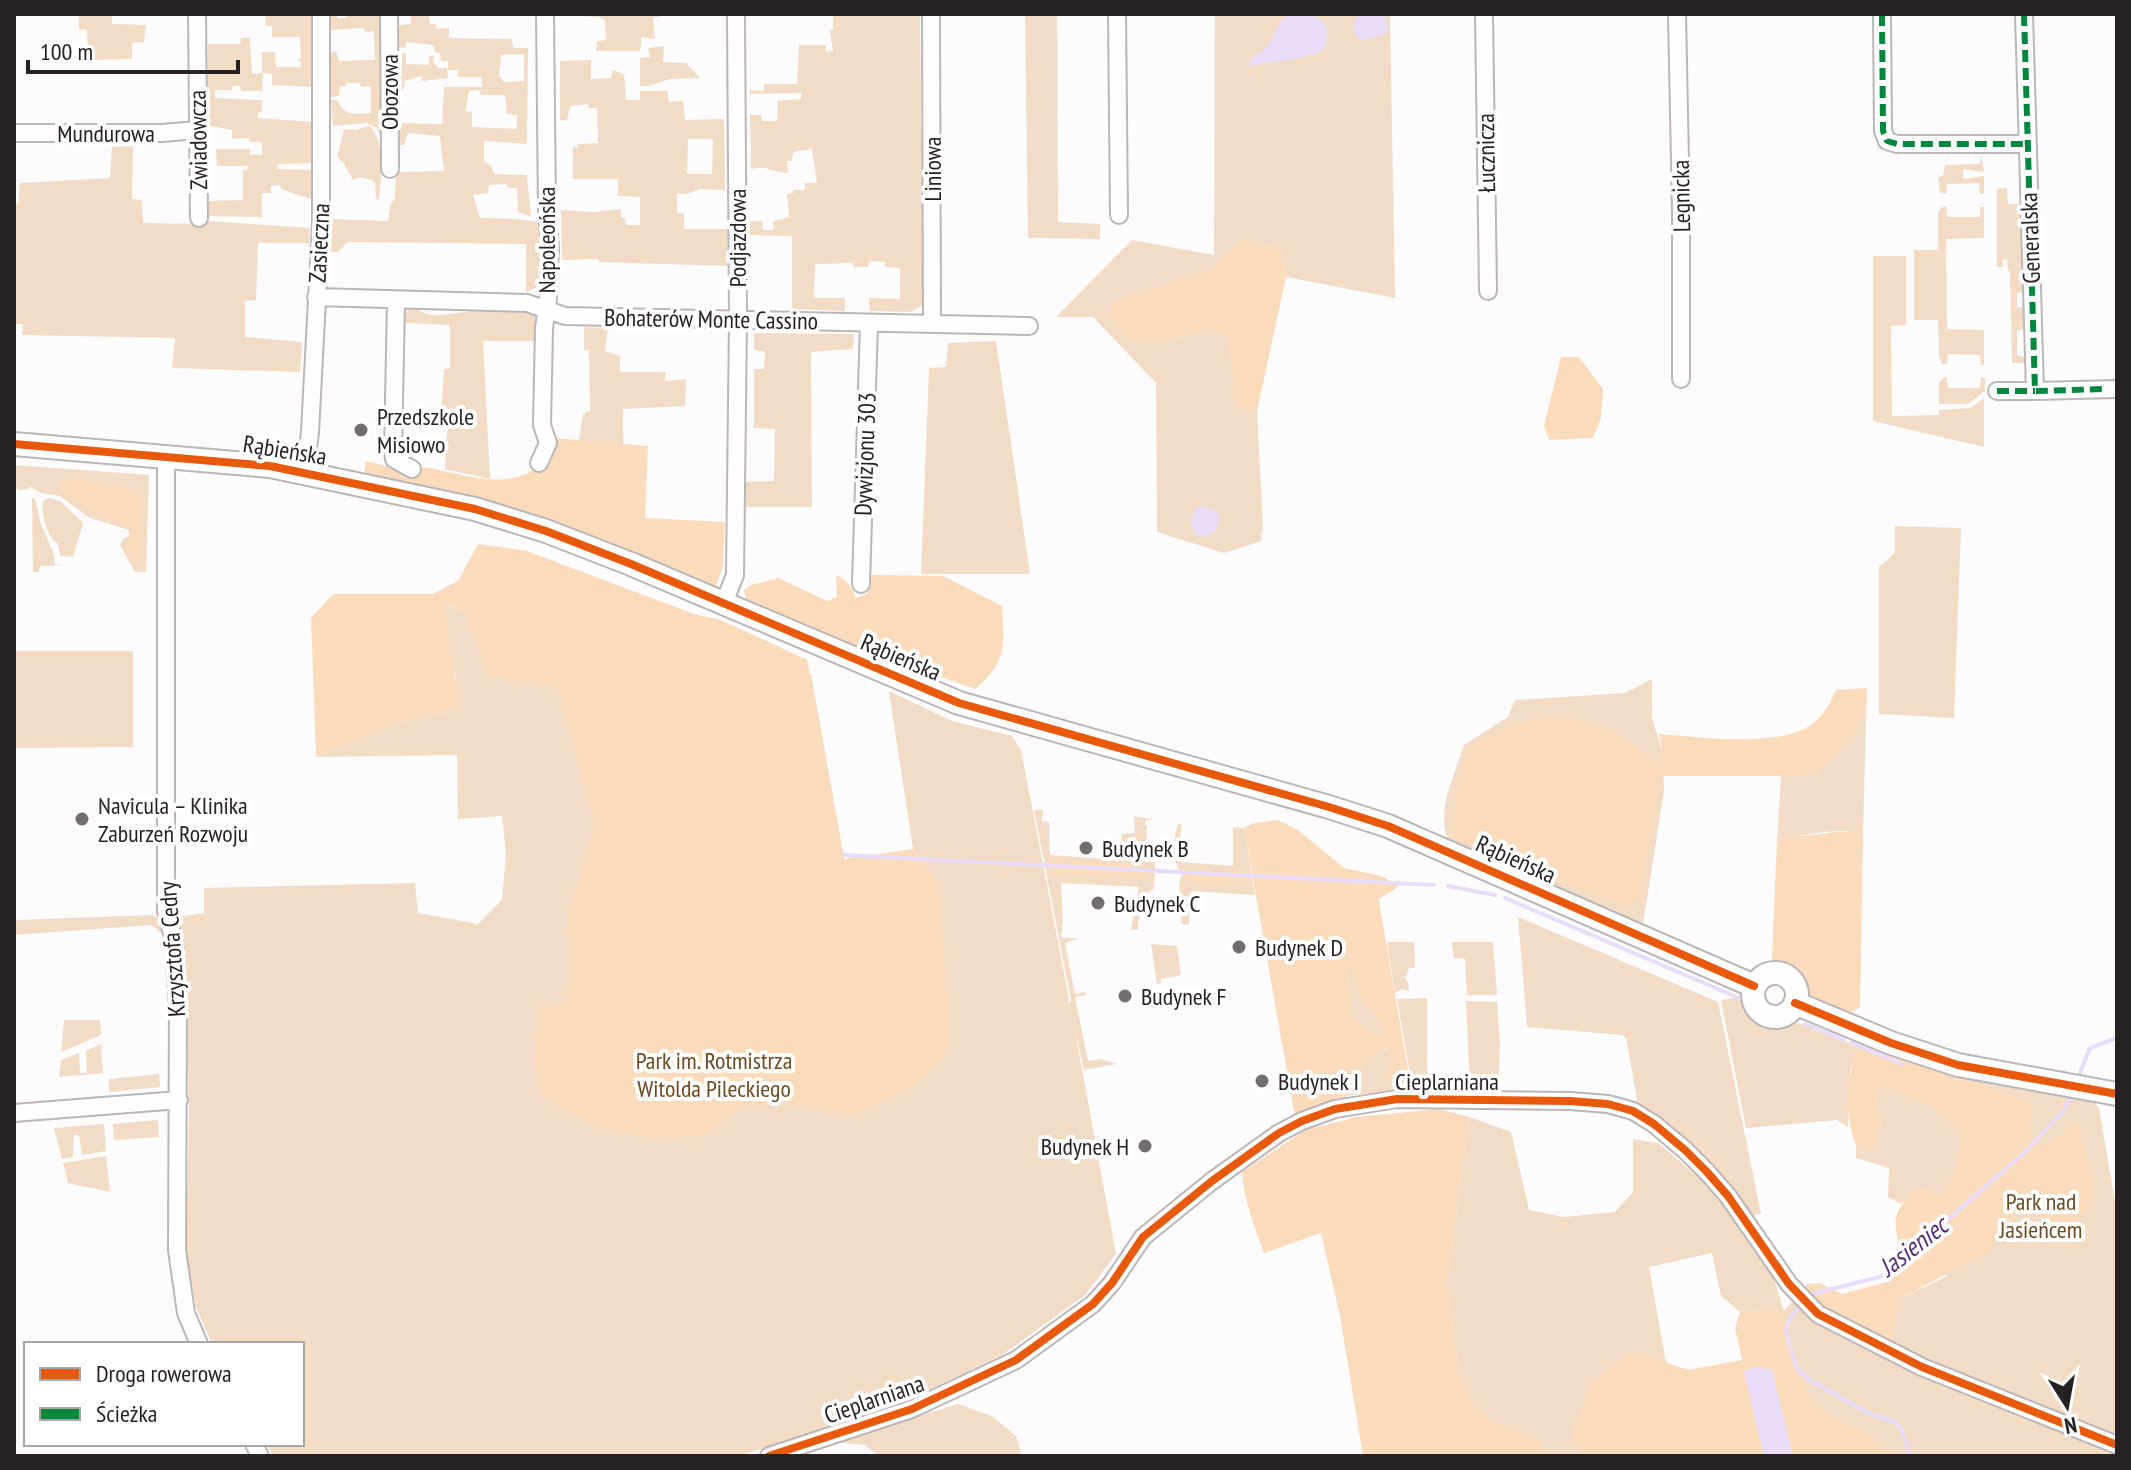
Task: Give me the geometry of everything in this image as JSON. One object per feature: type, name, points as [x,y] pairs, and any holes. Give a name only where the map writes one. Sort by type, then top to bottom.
[{"type":"street","name":"Zwiadowcza","points":[[197,14],[199,218]]},
{"type":"street","name":"Zasieczna","points":[[305,472],[310,432],[322,153],[321,14]]},
{"type":"street","name":"Obozowa","points":[[389,14],[390,169]]},
{"type":"street","name":"Napoleońska","points":[[539,463],[548,443],[542,425],[550,247],[546,201],[545,14]]},
{"type":"street","name":"Podjazdowa","points":[[724,603],[735,575],[738,320],[736,14]]},
{"type":"street","name":"Liniowa","points":[[931,14],[932,324]]},
{"type":"street","points":[[1117,14],[1119,215]]},
{"type":"street","name":"Łucznicza","points":[[1484,14],[1488,291]]},
{"type":"street","name":"Legnicka","points":[[1677,14],[1681,379]]},
{"type":"street","points":[[1882,14],[1883,134],[1887,141],[1897,144],[2027,144]]},
{"type":"street","name":"Generalska","points":[[2024,14],[2035,391]]},
{"type":"street","points":[[14,124],[14,133]]},
{"type":"street","name":"Mundurowa","points":[[14,133],[162,133],[197,130]]},
{"type":"street","name":"Bohaterów Monte Cassino","points":[[316,297],[527,303],[565,316],[1029,326]]},
{"type":"street","points":[[396,301],[393,451],[394,459],[412,469]]},
{"type":"street","name":"Dywizjonu 303","points":[[861,584],[869,323]]},
{"type":"street","points":[[1997,391],[2111,389]]},
{"type":"street","name":"Rąbieńska","points":[[14,444],[166,455],[305,472],[465,507],[522,524],[570,540],[724,603],[959,703],[1388,826],[1754,986]]},
{"type":"street","name":"Krzysztofa Cedry","points":[[166,455],[166,911],[175,946],[179,1100],[177,1250],[186,1313],[198,1342]]},
{"type":"street","points":[[1766,974],[1784,974],[1796,986],[1795,1003],[1779,1017],[1765,1015],[1755,1006],[1754,986],[1766,974]]},
{"type":"street","points":[[1795,1003],[1937,1059],[2000,1074],[2117,1094]]},
{"type":"street","name":"Cieplarniana","points":[[769,1456],[912,1409],[1016,1360],[1093,1304],[1112,1283],[1143,1237],[1225,1171],[1279,1133],[1345,1106],[1397,1099],[1599,1103],[1633,1111],[1685,1150],[1728,1196],[1805,1303],[1827,1320],[1922,1367],[2117,1445]]},
{"type":"street","points":[[14,1113],[179,1100]]},
{"type":"green space","points":[[79,14],[112,14],[112,24],[146,25],[144,42],[132,43],[132,59],[88,60],[87,30],[79,29]]},
{"type":"green space","points":[[265,14],[312,15],[313,87],[272,85],[272,74],[263,73],[262,91],[241,91],[240,86],[233,86],[232,90],[215,90],[215,98],[262,100],[262,112],[258,112],[258,118],[313,122],[312,163],[278,164],[277,169],[312,170],[311,199],[281,189],[280,185],[271,186],[271,193],[262,193],[262,217],[209,216],[207,221],[310,228],[309,243],[258,243],[256,300],[245,301],[245,337],[302,342],[300,372],[172,368],[175,338],[22,335],[23,324],[14,324],[14,205],[18,203],[20,183],[110,178],[112,147],[133,146],[132,199],[142,200],[143,223],[201,224],[208,216],[206,201],[243,200],[243,170],[247,170],[248,166],[217,166],[216,149],[250,149],[250,155],[262,155],[262,142],[250,142],[249,138],[232,139],[232,130],[207,125],[208,44],[240,44],[241,38],[250,38],[252,74],[262,73],[262,52],[275,52],[276,67],[301,67],[301,62],[296,59],[301,59],[300,37],[272,37],[272,26],[266,26]]},
{"type":"green space","points":[[331,14],[337,14],[337,18],[347,18],[348,14],[380,14],[383,142],[377,128],[367,123],[333,126],[331,100],[337,100],[343,109],[351,113],[371,113],[371,86],[346,83],[346,86],[340,86],[339,96],[330,97],[329,53],[336,51],[339,61],[375,60],[374,31],[365,32],[364,28],[331,30]]},
{"type":"green space","points":[[582,14],[660,14],[660,17],[653,17],[655,39],[642,37],[640,51],[596,51],[597,41],[606,40],[605,20]]},
{"type":"green space","points":[[833,14],[920,14],[923,305],[910,312],[870,311],[869,298],[900,299],[900,268],[885,267],[885,262],[870,261],[868,267],[854,267],[853,263],[815,264],[814,298],[845,298],[845,311],[792,309],[792,236],[747,235],[750,221],[762,221],[763,230],[773,230],[774,221],[789,217],[787,194],[793,193],[793,190],[805,190],[805,183],[817,183],[812,149],[793,152],[792,161],[787,161],[788,173],[751,169],[750,115],[761,115],[762,121],[777,121],[778,101],[801,99],[802,93],[750,94],[750,90],[764,91],[764,84],[797,84],[799,45],[826,45],[826,52],[833,51],[830,30],[833,30]]},
{"type":"green space","points":[[1025,14],[1057,14],[1058,222],[1100,224],[1100,239],[1028,238]]},
{"type":"green space","points":[[1215,14],[1390,14],[1395,298],[1286,277],[1281,249],[1241,240],[1210,270],[1113,303],[1168,340],[1214,329],[1229,338],[1236,405],[1257,411],[1263,525],[1261,541],[1224,553],[1157,532],[1156,383],[1093,317],[1056,317],[1132,240],[1214,255]]},
{"type":"green space","points":[[411,16],[429,16],[430,24],[436,24],[436,29],[449,28],[449,38],[512,39],[513,48],[528,48],[527,144],[484,141],[484,161],[492,167],[494,174],[527,175],[531,217],[518,212],[517,188],[509,188],[506,184],[489,185],[488,193],[473,195],[480,218],[540,222],[538,287],[526,292],[526,244],[348,242],[338,252],[329,252],[330,219],[388,221],[391,203],[395,199],[396,172],[444,171],[440,136],[408,133],[404,145],[399,145],[399,123],[442,124],[444,87],[482,87],[482,77],[458,77],[458,70],[448,70],[448,61],[441,61],[434,45],[406,42],[406,48],[397,47],[395,26],[411,24]],"holes":[[[524,54],[524,81],[504,82],[499,75],[501,55]],[[479,90],[481,95],[505,95],[507,114],[517,115],[517,129],[472,127],[472,112],[465,111],[469,91]]]},
{"type":"green space","points":[[664,46],[663,62],[686,63],[700,78],[670,79],[640,86],[640,58],[650,57],[648,48]]},
{"type":"green space","points":[[406,53],[406,64],[429,65],[429,56],[434,56],[433,61],[438,68],[447,68],[448,78],[422,81],[421,76],[405,81],[403,90],[398,90],[397,54]]},
{"type":"green space","points":[[591,60],[591,79],[611,78],[613,70],[624,74],[626,100],[640,100],[640,91],[667,91],[669,102],[683,101],[685,120],[724,119],[725,190],[700,189],[677,194],[677,213],[684,214],[684,229],[729,229],[729,266],[562,260],[561,210],[594,212],[621,209],[621,218],[625,218],[626,225],[640,225],[640,197],[618,196],[618,179],[573,179],[573,147],[598,143],[597,108],[588,108],[589,104],[570,106],[567,121],[560,120],[560,61]],"holes":[[[688,139],[713,139],[712,174],[687,174]]]},
{"type":"green space","points":[[369,126],[380,150],[379,200],[376,199],[375,183],[361,177],[353,180],[337,157],[344,129],[356,130]]},
{"type":"green space","points":[[1981,155],[1984,172],[1963,169],[1963,179],[1984,176],[1984,193],[1980,194],[1979,183],[1947,184],[1946,194],[1940,192],[1938,177],[1943,176],[1945,165],[1980,164]]},
{"type":"green space","points":[[2007,188],[2008,204],[2025,204],[2027,292],[2017,293],[2017,307],[2028,308],[2028,329],[2017,330],[2017,356],[2029,357],[2029,363],[2012,363],[2007,259],[2002,260],[2003,267],[1997,267],[1997,189]]},
{"type":"green space","points":[[1946,206],[1947,217],[1980,217],[1980,207],[1984,207],[1984,238],[1946,239],[1947,329],[1984,330],[1984,365],[1981,365],[1980,355],[1948,354],[1947,364],[1942,364],[1938,320],[1914,320],[1914,250],[1938,250],[1938,213]]},
{"type":"green space","points":[[1241,240],[1281,249],[1286,277],[1257,411],[1236,406],[1229,338],[1214,329],[1168,340],[1128,341],[1110,315],[1113,302],[1210,270]]},
{"type":"green space","points":[[1873,256],[1906,256],[1906,325],[1891,326],[1892,416],[1939,415],[1939,410],[1970,408],[1984,398],[1984,447],[1873,421]]},
{"type":"green space","points":[[413,308],[431,315],[441,315],[504,308],[530,311],[537,316],[538,341],[483,341],[490,479],[445,469],[448,419],[441,418],[444,369],[450,368],[450,325],[406,323],[405,340],[401,340],[402,314]]},
{"type":"green space","points":[[584,327],[608,328],[605,351],[620,356],[620,372],[666,372],[665,381],[686,379],[685,406],[623,409],[623,444],[579,440],[583,414],[590,411],[589,350],[584,350]]},
{"type":"green space","points":[[754,333],[854,334],[853,349],[811,352],[812,507],[745,507],[746,482],[774,481],[775,429],[754,428],[754,369],[764,369],[765,352],[754,349]]},
{"type":"green space","points":[[996,341],[1030,574],[921,574],[929,368],[946,367],[948,343]]},
{"type":"green space","points":[[1561,357],[1579,357],[1603,389],[1601,418],[1593,438],[1549,440],[1544,426]]},
{"type":"green space","points":[[1947,378],[1948,388],[1980,388],[1981,378],[1985,378],[1985,391],[1968,404],[1939,404],[1939,383]]},
{"type":"green space","points":[[554,438],[648,446],[645,518],[725,522],[723,565],[716,586],[532,513],[364,475],[366,461],[406,471],[412,465],[483,479],[511,478],[527,473],[550,458]]},
{"type":"green space","points":[[14,465],[149,475],[146,572],[135,572],[120,545],[129,536],[129,530],[90,518],[60,496],[41,493],[31,487],[16,489]]},
{"type":"green space","points":[[78,479],[134,489],[143,499],[140,562],[132,562],[125,547],[132,531],[111,518],[94,513],[60,490],[63,481]]},
{"type":"green space","points":[[32,497],[54,555],[54,564],[61,565],[40,566],[39,572],[33,572]]},
{"type":"green space","points":[[49,498],[60,501],[83,523],[73,557],[60,556],[58,544],[48,531],[43,501]]},
{"type":"green space","points":[[1895,526],[1961,528],[1954,718],[1879,714],[1879,567],[1895,553]]},
{"type":"green space","points":[[478,544],[527,551],[694,614],[721,620],[807,660],[844,859],[913,849],[939,883],[951,1035],[944,1056],[914,1086],[856,1115],[779,1104],[739,1108],[705,1136],[653,1139],[598,1128],[542,1096],[535,1057],[540,1007],[564,1006],[572,977],[568,916],[596,825],[558,687],[490,677],[466,613],[445,604],[460,709],[401,722],[316,757],[311,618],[333,594],[433,594],[458,581]]},
{"type":"green space","points":[[836,575],[849,584],[856,598],[867,594],[872,575],[943,576],[1002,606],[1003,642],[999,661],[975,689],[826,636],[757,607],[746,599],[744,590],[778,578],[827,601],[837,597]]},
{"type":"green space","name":"Park im. Rotmistrza Witolda Pileckiego","points":[[444,604],[466,613],[495,678],[811,674],[887,1099],[939,883],[913,849],[889,691],[952,721],[1012,736],[1021,750],[1069,999],[1067,1004],[1071,1000],[1034,810],[1043,810],[1042,821],[1049,822],[1050,855],[1120,860],[1122,834],[1135,833],[1134,816],[1155,820],[1145,820],[1146,847],[1156,847],[1156,851],[1146,851],[1145,862],[1155,862],[1154,889],[1149,892],[1138,929],[1131,930],[1139,887],[1061,883],[1061,938],[1079,938],[1065,943],[1075,994],[1085,992],[1086,995],[1075,997],[1088,1061],[1101,1059],[1116,1064],[1084,1070],[1075,1031],[1116,1254],[1085,1295],[1002,1355],[901,1403],[739,1456],[273,1456],[268,1446],[304,1446],[304,1342],[211,1342],[196,1307],[186,1249],[189,1110],[186,989],[178,917],[204,913],[204,888],[415,883],[418,913],[478,924],[502,900],[506,854],[502,816],[458,819],[457,755],[316,757],[401,722],[456,710],[456,679]]},
{"type":"green space","points":[[14,651],[133,651],[133,747],[14,748]]},
{"type":"green space","points":[[1652,679],[1652,718],[1663,754],[1664,791],[1643,924],[1448,840],[1445,804],[1464,745],[1508,717],[1515,700],[1625,693]]},
{"type":"green space","points":[[1867,688],[1866,715],[1860,714],[1857,732],[1817,774],[1659,776],[1640,898],[1628,908],[1452,837],[1459,780],[1468,752],[1480,740],[1504,728],[1546,718],[1586,722],[1624,738],[1658,765],[1662,751],[1659,734],[1716,739],[1779,737],[1797,732],[1816,721],[1836,690]]},
{"type":"green space","points":[[1860,714],[1866,715],[1863,836],[1834,831],[1777,841],[1781,776],[1818,774]]},
{"type":"green space","points":[[1278,820],[1298,830],[1344,868],[1381,876],[1399,886],[1379,899],[1412,1093],[1393,1091],[1385,1076],[1392,1064],[1388,1048],[1363,1066],[1350,1095],[1295,1117],[1244,828],[1254,823]],"holes":[[[1351,966],[1361,998],[1385,1027],[1383,1035],[1377,1036],[1351,1015],[1351,990],[1346,972]]]},
{"type":"green space","points":[[1178,824],[1182,824],[1181,862],[1233,866],[1233,827],[1244,828],[1255,895],[1191,891],[1189,925],[1182,924],[1179,884],[1182,873],[1174,850]]},
{"type":"green space","points":[[1858,832],[1863,836],[1860,1007],[1850,1013],[1771,980],[1777,841]]},
{"type":"green space","points":[[1140,836],[1143,864],[1150,869],[1149,879],[1053,873],[1049,869],[1049,862],[1055,859],[1121,864],[1127,858],[1129,843]]},
{"type":"green space","points":[[1184,868],[1230,872],[1241,869],[1246,883],[1203,885],[1186,879]]},
{"type":"green space","points":[[152,915],[161,920],[166,936],[151,925],[14,935],[14,920]]},
{"type":"green space","points":[[1518,917],[1718,1002],[1761,1214],[1752,1215],[1714,1169],[1685,1141],[1638,1104],[1626,1038],[1622,1035],[1527,1027]]},
{"type":"green space","points":[[1387,942],[1414,942],[1415,968],[1409,968],[1405,978],[1409,991],[1402,989],[1395,993]]},
{"type":"green space","points":[[1452,942],[1493,942],[1497,995],[1467,995],[1465,959],[1454,958]]},
{"type":"green space","points":[[1151,944],[1177,946],[1181,975],[1161,979],[1161,983],[1157,984]]},
{"type":"green space","points":[[1351,965],[1361,998],[1386,1027],[1384,1035],[1377,1036],[1351,1015],[1351,990],[1346,971]]},
{"type":"green space","points":[[1427,998],[1427,1078],[1443,1078],[1443,1088],[1439,1091],[1413,1091],[1397,999]]},
{"type":"green space","points":[[1735,998],[1857,1046],[1850,1072],[1848,1127],[1837,1120],[1746,1128],[1721,1000]]},
{"type":"green space","points":[[1466,1001],[1497,1002],[1500,1044],[1498,1090],[1470,1090]]},
{"type":"green space","points":[[64,1020],[100,1020],[101,1035],[61,1052]]},
{"type":"green space","points":[[101,1044],[103,1073],[59,1077],[61,1060],[79,1053],[80,1073],[87,1073],[86,1051]]},
{"type":"green space","name":"Park nad Jasieńcem","points":[[1857,1046],[2018,1097],[2034,1106],[2030,1127],[2038,1148],[2079,1123],[2094,1183],[2093,1203],[2084,1214],[2064,1225],[2047,1222],[2036,1214],[2020,1209],[1987,1253],[1899,1299],[1892,1343],[1852,1343],[1825,1329],[1808,1317],[1806,1284],[1820,1283],[1842,1294],[1890,1281],[1889,1261],[1899,1245],[1897,1214],[1916,1189],[1939,1195],[1945,1188],[1957,1166],[1961,1131],[1930,1106],[1884,1086],[1876,1095],[1881,1125],[1874,1150],[1856,1145],[1849,1121],[1848,1096]]},
{"type":"green space","points":[[1389,1048],[1392,1064],[1385,1076],[1393,1091],[1350,1095],[1363,1066]]},
{"type":"green space","points":[[159,1074],[160,1087],[109,1092],[109,1079]]},
{"type":"green space","name":"Park nad Jasieńcem","points":[[1953,1076],[2095,1103],[2099,1108],[2117,1214],[2117,1456],[1808,1456],[1772,1309],[1740,1312],[1721,1296],[1712,1253],[1649,1267],[1666,1363],[1629,1354],[1591,1382],[1572,1440],[1586,1456],[1546,1456],[1540,1441],[1492,1421],[1474,1405],[1459,1371],[1447,1284],[1469,1117],[1511,1132],[1529,1210],[1564,1217],[1615,1212],[1633,1192],[1633,1139],[1658,1143],[1699,1177],[1728,1210],[1774,1279],[1784,1311],[1795,1299],[1808,1311],[1883,1343],[1899,1299],[1947,1276],[1977,1085]]},
{"type":"green space","points":[[1884,1085],[1930,1106],[1962,1131],[1957,1166],[1939,1195],[1916,1189],[1901,1204],[1888,1197],[1889,1168],[1856,1158],[1856,1145],[1874,1150],[1881,1125],[1876,1095]]},
{"type":"green space","points":[[1439,1109],[1469,1117],[1447,1284],[1459,1371],[1474,1405],[1492,1421],[1540,1441],[1546,1456],[1363,1456],[1340,1316],[1321,1233],[1264,1253],[1250,1213],[1242,1172],[1305,1130],[1356,1117]]},
{"type":"green space","points":[[158,1120],[159,1137],[114,1140],[113,1124]]},
{"type":"green space","points":[[104,1124],[106,1151],[82,1155],[79,1135],[74,1135],[73,1157],[62,1159],[54,1128]]},
{"type":"green space","points":[[106,1156],[110,1192],[68,1183],[63,1163]]},
{"type":"green space","points":[[1772,1309],[1785,1314],[1795,1364],[1816,1403],[1877,1442],[1892,1456],[1586,1456],[1572,1441],[1591,1382],[1629,1354],[1650,1357],[1688,1370],[1742,1360],[1735,1328],[1740,1312]]},
{"type":"green space","points":[[958,1404],[992,1416],[1016,1436],[1022,1456],[879,1456],[865,1445],[835,1442]]},
{"type":"shaded area","points":[[1290,14],[1315,17],[1324,24],[1327,30],[1324,50],[1304,57],[1250,66],[1250,60],[1267,47],[1281,21]]},
{"type":"shaded area","points":[[1358,14],[1383,14],[1389,27],[1387,32],[1367,39],[1357,37],[1354,27]]},
{"type":"shaded area","points":[[1201,506],[1218,512],[1220,520],[1218,527],[1205,537],[1197,536],[1191,523],[1196,508]]},
{"type":"shaded area","points":[[1754,1367],[1772,1370],[1793,1456],[1764,1456],[1744,1372]]},
{"type":"waterway","points":[[844,855],[1434,885]]},
{"type":"waterway","points":[[1448,886],[1495,895]]},
{"type":"waterway","points":[[1505,898],[1739,998]]},
{"type":"waterway","points":[[1805,1024],[1844,1040]]},
{"type":"waterway","name":"Jasieniec","points":[[2078,1078],[2090,1048],[2117,1038]]},
{"type":"waterway","points":[[1852,1043],[1902,1064]]},
{"type":"waterway","name":"Jasieniec","points":[[1808,1299],[1812,1294],[1883,1276],[2024,1153],[2065,1109],[2071,1094]]},
{"type":"waterway","name":"Jasieniec","points":[[1801,1305],[1789,1319],[1786,1331],[1796,1367],[1807,1378],[1868,1413],[1895,1422],[1901,1429],[1911,1456]]},
{"type":"marked path","points":[[1882,14],[1883,131],[1887,141],[1897,144],[2027,144]]},
{"type":"marked path","points":[[2024,14],[2035,391],[2106,389]]},
{"type":"marked path","points":[[1997,391],[2035,391]]},
{"type":"cycle path","points":[[14,444],[270,466],[475,509],[546,531],[959,703],[1388,826],[1754,986]]},
{"type":"cycle path","points":[[1795,1003],[1891,1043],[1958,1065],[2117,1094]]},
{"type":"cycle path","points":[[769,1456],[912,1409],[1016,1360],[1093,1304],[1112,1283],[1143,1237],[1212,1181],[1279,1133],[1335,1109],[1397,1099],[1570,1101],[1608,1104],[1633,1111],[1654,1124],[1707,1172],[1728,1196],[1789,1284],[1818,1314],[1922,1367],[2117,1445]]},
{"type":"place","name":"Przedszkole Misiowo","points":[[361,430]]},
{"type":"place","name":"Navicula – Klinika Zaburzeń Rozwoju","points":[[82,819]]},
{"type":"place","name":"Budynek B","points":[[1086,848]]},
{"type":"place","name":"Budynek C","points":[[1098,903]]},
{"type":"place","name":"Budynek D","points":[[1239,947]]},
{"type":"place","name":"Budynek F","points":[[1125,996]]},
{"type":"place","name":"Budynek I","points":[[1262,1081]]},
{"type":"place","name":"Budynek H","points":[[1145,1146]]}]
